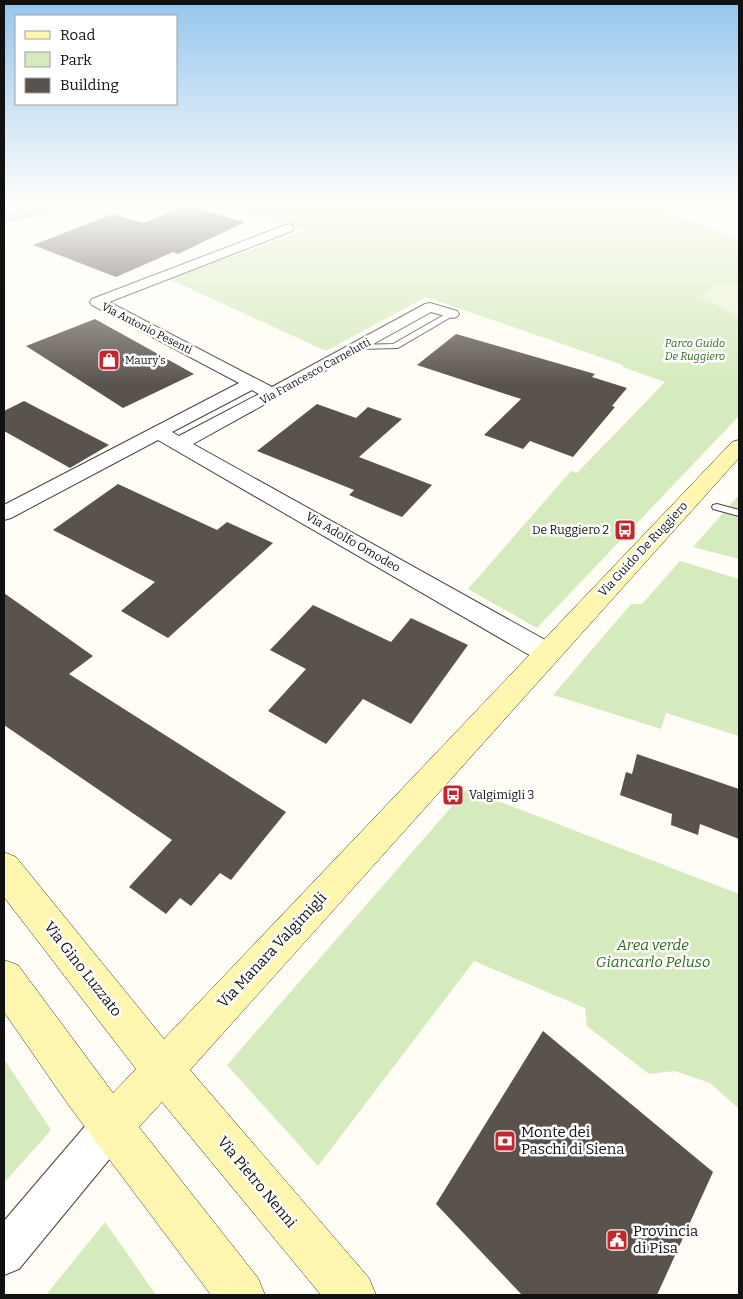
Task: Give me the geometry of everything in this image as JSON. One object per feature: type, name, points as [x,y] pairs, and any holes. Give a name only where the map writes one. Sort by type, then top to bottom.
[{"type":"street","name":"Via Antonio Pesenti","points":[[196,264],[96,302],[272,394]]},
{"type":"street","name":"Via Francesco Carnelutti","points":[[179,444],[359,348],[430,307],[452,314]]},
{"type":"street","name":"Via Francesco Carnelutti","points":[[4,513],[252,383]]},
{"type":"street","name":"Via Adolfo Omodeo","points":[[158,432],[547,653]]},
{"type":"street","name":"Via Guido De Ruggiero","points":[[547,653],[739,446]]},
{"type":"street","name":"Via Manara Valgimigli","points":[[4,1254],[162,1068],[547,653]]},
{"type":"street","name":"Via Gino Luzzato","points":[[4,869],[162,1068]]},
{"type":"street","points":[[4,979],[85,1092],[241,1295]]},
{"type":"street","name":"Via Pietro Nenni","points":[[162,1068],[352,1295]]},
{"type":"lane","points":[[717,507],[739,513]]},
{"type":"green space","name":"Parco Guido De Ruggiero","points":[[212,264],[739,264],[739,416],[537,628],[468,589],[571,471],[577,473],[665,382],[623,367],[623,365],[426,297],[326,351],[169,279]]},
{"type":"green space","points":[[715,285],[739,285],[739,317],[700,297]]},
{"type":"green space","points":[[739,495],[739,559],[693,547]]},
{"type":"green space","points":[[680,561],[739,579],[739,736],[666,713],[661,729],[553,695],[631,604],[642,604]]},
{"type":"green space","name":"Area verde Giancarlo Peluso","points":[[467,789],[739,894],[739,1109],[710,1083],[675,1071],[649,1074],[587,1026],[585,1008],[474,961],[318,1166],[227,1065]]},
{"type":"green space","points":[[4,1059],[51,1130],[4,1183]]},
{"type":"green space","points":[[105,1222],[156,1295],[46,1295]]},
{"type":"building","points":[[81,264],[147,264],[116,277]]},
{"type":"building","name":"Maury's","points":[[95,319],[194,374],[123,408],[26,346]]},
{"type":"building","points":[[456,334],[595,374],[592,377],[627,388],[612,406],[615,407],[573,457],[530,441],[523,449],[484,435],[521,399],[417,365]]},
{"type":"building","points":[[24,401],[109,445],[70,468],[4,431],[4,411]]},
{"type":"building","points":[[317,404],[356,418],[368,407],[402,419],[359,457],[432,485],[402,517],[349,495],[354,490],[257,451]]},
{"type":"building","points":[[118,484],[217,530],[227,522],[273,543],[168,638],[121,611],[155,582],[53,530]]},
{"type":"building","points":[[4,593],[93,656],[69,674],[286,812],[231,880],[220,873],[191,906],[180,898],[166,914],[129,887],[172,840],[4,725]]},
{"type":"building","points":[[313,605],[391,642],[411,618],[468,645],[411,724],[363,699],[326,744],[268,711],[306,669],[270,650]]},
{"type":"building","points":[[637,754],[739,789],[739,839],[700,824],[698,835],[671,825],[672,814],[620,795],[626,772],[632,774]]},
{"type":"building","points":[[543,1031],[713,1172],[657,1295],[522,1295],[436,1204]]},
{"type":"place","name":"Maury's","points":[[109,360]]},
{"type":"place","name":"De Ruggiero 2","points":[[625,530]]},
{"type":"place","name":"Valgimigli 3","points":[[453,795]]},
{"type":"place","name":"Monte dei Paschi di Siena","points":[[505,1141]]},
{"type":"place","name":"Provincia di Pisa","points":[[617,1240]]}]
